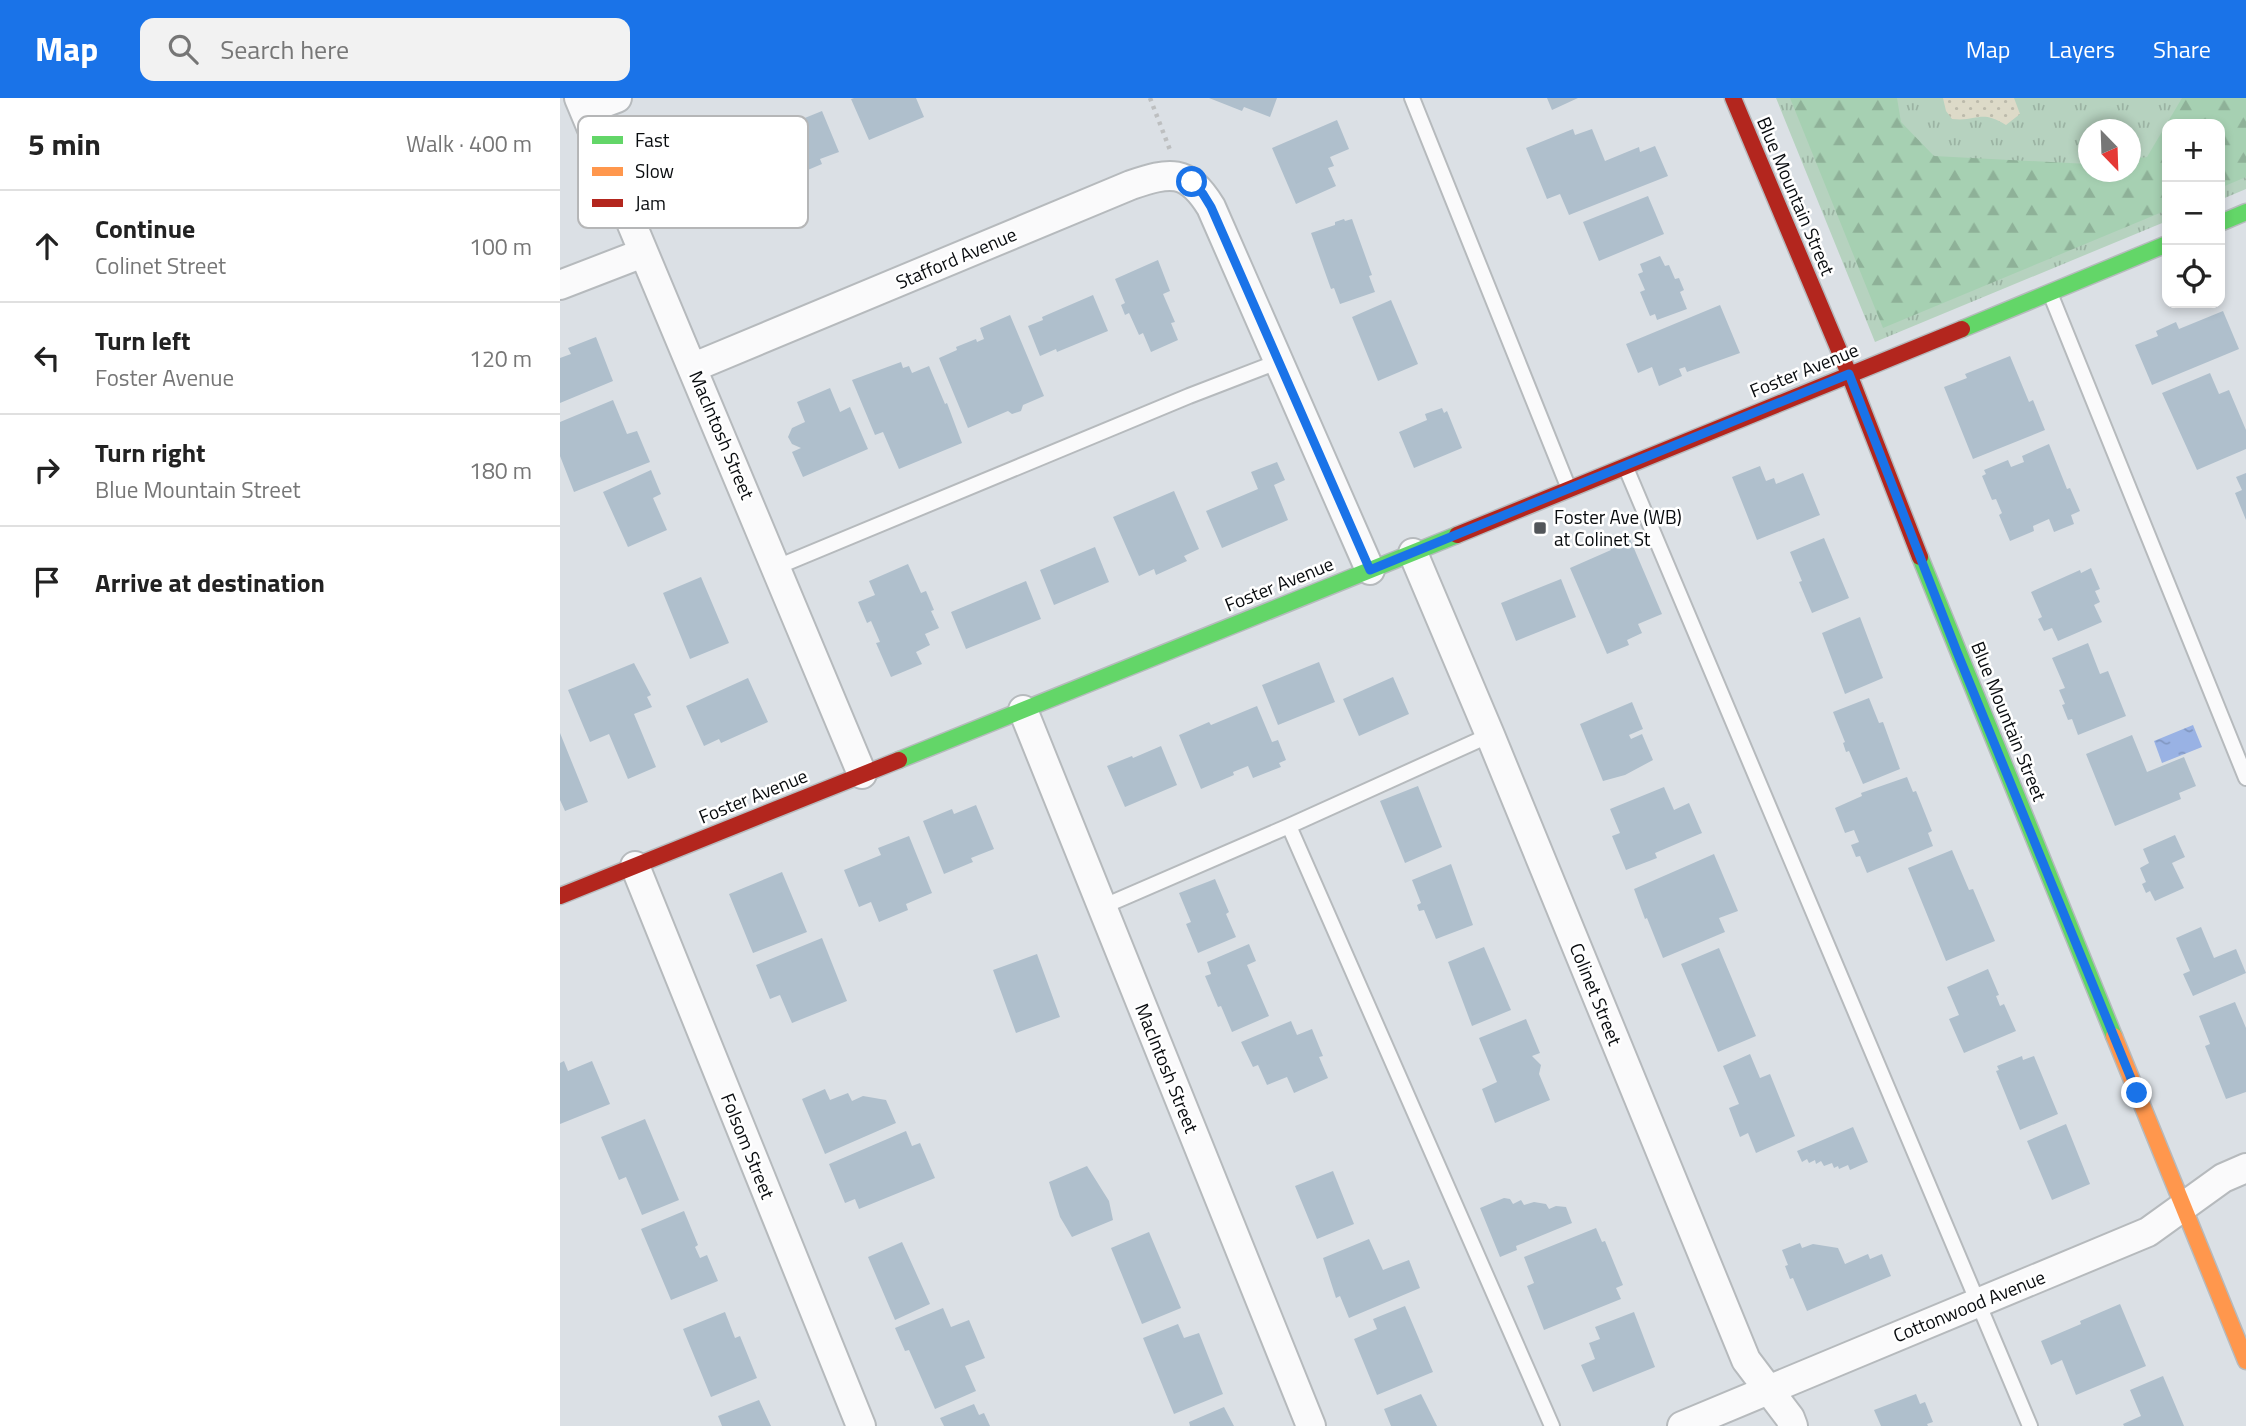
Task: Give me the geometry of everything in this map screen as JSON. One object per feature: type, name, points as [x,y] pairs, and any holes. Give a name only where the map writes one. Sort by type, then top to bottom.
[{"type":"street","points":[[582,104],[617,98]]},
{"type":"street","name":"Blue Mountain Street","points":[[1733,98],[1849,374],[1954,645],[2246,1361]]},
{"type":"street","name":"Stafford Avenue","points":[[694,367],[1148,179],[1180,176],[1192,182],[1211,207],[1280,361]]},
{"type":"street","name":"MacIntosh Street","points":[[633,228],[694,367],[862,774]]},
{"type":"street","name":"Foster Avenue","points":[[560,896],[1626,467],[2165,245]]},
{"type":"street","points":[[560,285],[643,253]]},
{"type":"street","points":[[1280,361],[1370,570]]},
{"type":"street","name":"Colinet Street","points":[[1413,553],[1490,734],[1746,1360],[1790,1418],[1793,1426]]},
{"type":"street","name":"MacIntosh Street","points":[[1023,710],[1311,1426]]},
{"type":"street","name":"Folsom Street","points":[[635,866],[861,1426]]},
{"type":"street","name":"Cottonwood Avenue","points":[[1682,1426],[2148,1232],[2223,1178],[2246,1168]]},
{"type":"lane","points":[[1412,98],[1569,489]]},
{"type":"lane","points":[[2049,292],[2246,778]]},
{"type":"lane","points":[[777,567],[1280,361]]},
{"type":"lane","points":[[1626,467],[2031,1426]]},
{"type":"lane","points":[[1102,906],[1289,826],[1490,734]]},
{"type":"lane","points":[[1289,826],[1552,1426]]},
{"type":"path","points":[[1150,98],[1172,155]]},
{"type":"green space","points":[[1776,98],[2246,98],[2246,189],[2225,198],[2225,119],[2162,119],[2162,223],[1875,342]]},
{"type":"green space","points":[[1790,98],[1897,98],[1901,122],[1934,156],[2078,163],[2078,182],[2141,182],[2141,158],[2147,157],[2162,132],[2162,212],[1883,328]]},
{"type":"green space","points":[[2182,98],[2246,98],[2246,177],[2225,186],[2225,119],[2170,119]]},
{"type":"sand","points":[[1943,98],[2014,98],[2020,114],[2006,125],[1984,117],[1952,119],[1946,111]]},
{"type":"water","points":[[2193,725],[2202,747],[2162,763],[2154,741]]},
{"type":"building","points":[[916,98],[924,117],[869,140],[851,99]]},
{"type":"building","points":[[1209,98],[1277,98],[1270,117],[1244,107],[1242,111]]},
{"type":"building","points":[[1547,98],[1578,98],[1552,110]]},
{"type":"building","points":[[822,111],[839,152],[820,159],[822,164],[808,170],[808,117]]},
{"type":"building","points":[[1337,120],[1349,149],[1330,157],[1334,166],[1328,168],[1336,186],[1296,204],[1272,148]]},
{"type":"building","points":[[1573,129],[1575,135],[1592,129],[1605,161],[1639,147],[1640,152],[1655,146],[1668,176],[1569,215],[1560,194],[1547,199],[1526,148]]},
{"type":"building","points":[[1648,196],[1664,234],[1599,261],[1583,222]]},
{"type":"building","points":[[1344,219],[1352,219],[1372,275],[1369,276],[1375,292],[1340,304],[1334,288],[1331,289],[1311,233]]},
{"type":"building","points":[[1660,256],[1665,266],[1669,265],[1675,279],[1679,278],[1684,290],[1680,292],[1687,309],[1657,320],[1655,314],[1650,316],[1640,292],[1645,290],[1638,274],[1643,272],[1640,264]]},
{"type":"building","points":[[1158,260],[1170,291],[1163,294],[1175,322],[1171,323],[1178,340],[1151,352],[1143,333],[1139,335],[1129,313],[1125,315],[1121,305],[1125,303],[1115,279]]},
{"type":"building","points":[[1093,295],[1108,331],[1057,352],[1056,349],[1040,356],[1028,326]]},
{"type":"building","points":[[1391,300],[1418,364],[1378,381],[1352,317]]},
{"type":"building","points":[[1720,305],[1740,353],[1687,372],[1685,367],[1679,369],[1682,376],[1659,386],[1652,367],[1638,373],[1626,344]]},
{"type":"building","points":[[2223,311],[2239,349],[2152,385],[2135,345],[2158,336],[2156,331],[2176,322],[2179,329]]},
{"type":"building","points":[[1010,315],[1044,396],[1023,405],[1021,411],[1012,414],[1008,411],[968,428],[939,358],[957,350],[956,347],[976,339],[977,342],[984,339],[980,328]]},
{"type":"building","points":[[596,337],[613,381],[560,403],[560,358],[571,354],[568,348]]},
{"type":"building","points":[[2010,356],[2029,402],[2033,400],[2045,430],[1973,459],[1944,387],[1967,378],[1965,374]]},
{"type":"building","points":[[901,362],[903,368],[909,366],[912,373],[929,366],[962,443],[899,469],[883,432],[875,435],[852,380]]},
{"type":"building","points":[[2210,373],[2219,394],[2229,390],[2246,430],[2246,449],[2197,470],[2162,393]]},
{"type":"building","points":[[830,388],[840,412],[850,407],[868,449],[803,477],[792,452],[801,448],[792,444],[788,437],[792,428],[805,422],[797,402]]},
{"type":"building","points":[[613,400],[627,434],[637,431],[650,462],[574,492],[560,456],[560,422]]},
{"type":"building","points":[[1442,408],[1444,413],[1447,411],[1462,448],[1414,468],[1399,432],[1427,420],[1425,414]]},
{"type":"building","points":[[2049,444],[2067,489],[2070,488],[2080,511],[2071,515],[2074,524],[2054,532],[2049,519],[2033,526],[2034,531],[2010,541],[1999,515],[2002,513],[1996,499],[1992,500],[1982,476],[1986,474],[1984,470],[2008,460],[2011,467],[2024,462],[2022,456]]},
{"type":"building","points":[[1277,462],[1285,480],[1274,485],[1288,520],[1222,548],[1206,511],[1258,489],[1251,472]]},
{"type":"building","points":[[1760,466],[1766,481],[1774,478],[1776,484],[1803,473],[1820,515],[1757,540],[1732,477]]},
{"type":"building","points":[[651,470],[661,494],[653,498],[667,530],[628,547],[603,492]]},
{"type":"building","points":[[2246,473],[2246,520],[2235,493],[2242,490],[2236,477]]},
{"type":"building","points":[[1174,491],[1199,549],[1184,556],[1187,561],[1156,575],[1154,569],[1139,576],[1113,517]]},
{"type":"building","points":[[1824,538],[1849,598],[1812,613],[1790,552]]},
{"type":"building","points":[[1630,539],[1662,614],[1638,624],[1642,633],[1627,640],[1629,645],[1607,654],[1570,568]]},
{"type":"building","points":[[1095,547],[1109,582],[1054,605],[1040,570]]},
{"type":"building","points":[[908,564],[921,593],[926,591],[939,628],[925,634],[930,645],[916,652],[922,664],[891,677],[876,643],[880,642],[871,621],[867,623],[858,602],[875,595],[869,581]]},
{"type":"building","points":[[2091,568],[2100,589],[2095,591],[2100,602],[2094,605],[2102,622],[2058,641],[2052,628],[2044,631],[2038,619],[2042,617],[2031,592],[2080,570],[2081,573]]},
{"type":"building","points":[[701,577],[729,643],[690,659],[663,593]]},
{"type":"building","points":[[1561,579],[1576,617],[1516,641],[1501,603]]},
{"type":"building","points":[[1026,581],[1041,619],[966,649],[951,612]]},
{"type":"building","points":[[1860,617],[1883,678],[1845,694],[1822,633]]},
{"type":"building","points":[[2088,643],[2100,674],[2108,671],[2126,716],[2078,735],[2072,719],[2068,720],[2062,705],[2065,704],[2059,690],[2065,688],[2052,658]]},
{"type":"building","points":[[1319,662],[1335,702],[1278,725],[1262,685]]},
{"type":"building","points":[[634,663],[651,695],[647,697],[652,707],[634,714],[656,767],[628,779],[609,734],[590,742],[568,690]]},
{"type":"building","points":[[1393,677],[1409,714],[1359,736],[1343,699]]},
{"type":"building","points":[[748,678],[768,722],[721,743],[719,739],[704,746],[686,706]]},
{"type":"building","points":[[1869,698],[1879,723],[1883,722],[1900,769],[1863,784],[1849,751],[1846,752],[1845,742],[1833,712]]},
{"type":"building","points":[[1632,702],[1643,729],[1629,735],[1631,739],[1642,734],[1653,760],[1625,775],[1603,781],[1580,724]]},
{"type":"building","points":[[1257,706],[1272,742],[1278,740],[1286,760],[1279,763],[1281,767],[1253,778],[1248,766],[1201,789],[1179,735]]},
{"type":"building","points":[[560,733],[588,802],[565,811],[560,800]]},
{"type":"building","points":[[2132,735],[2147,772],[2184,757],[2196,786],[2179,793],[2181,799],[2115,826],[2086,754]]},
{"type":"building","points":[[1161,746],[1177,785],[1125,807],[1107,766]]},
{"type":"building","points":[[1907,777],[1913,792],[1916,791],[1932,831],[1928,833],[1933,846],[1867,873],[1860,856],[1856,857],[1851,845],[1859,842],[1854,830],[1845,833],[1835,808],[1862,796],[1861,793]]},
{"type":"building","points":[[1418,786],[1442,847],[1405,863],[1380,801]]},
{"type":"building","points":[[1664,787],[1674,810],[1689,803],[1702,833],[1655,853],[1657,858],[1626,870],[1612,836],[1620,833],[1610,809]]},
{"type":"building","points":[[976,805],[994,849],[971,858],[973,862],[944,874],[923,821],[952,809],[954,814]]},
{"type":"building","points":[[2175,835],[2185,857],[2172,863],[2184,888],[2155,901],[2150,891],[2146,893],[2142,884],[2146,882],[2140,868],[2149,863],[2143,849]]},
{"type":"building","points":[[909,836],[932,893],[906,904],[908,910],[879,922],[871,902],[859,907],[844,870],[881,855],[878,848]]},
{"type":"building","points":[[1952,850],[1969,890],[1973,889],[1995,941],[1946,961],[1908,868]]},
{"type":"building","points":[[1714,854],[1738,911],[1719,918],[1725,932],[1663,958],[1634,889]]},
{"type":"building","points":[[1451,864],[1473,925],[1436,939],[1424,910],[1419,911],[1417,905],[1421,903],[1412,880]]},
{"type":"building","points":[[782,872],[807,932],[753,953],[729,894]]},
{"type":"building","points":[[1215,879],[1236,937],[1198,953],[1186,924],[1191,922],[1179,893]]},
{"type":"building","points":[[2201,927],[2214,958],[2236,949],[2246,973],[2193,996],[2183,974],[2190,971],[2176,938]]},
{"type":"building","points":[[822,938],[847,1001],[792,1023],[780,995],[770,999],[756,965]]},
{"type":"building","points":[[1249,944],[1256,961],[1247,965],[1269,1016],[1232,1032],[1205,976],[1211,974],[1207,962]]},
{"type":"building","points":[[1484,947],[1511,1010],[1472,1026],[1448,962]]},
{"type":"building","points":[[1719,948],[1756,1036],[1718,1052],[1681,964]]},
{"type":"building","points":[[1037,954],[1060,1017],[1016,1033],[993,970]]},
{"type":"building","points":[[1988,969],[1999,995],[1996,996],[2000,1006],[2004,1004],[2016,1031],[1964,1053],[1949,1019],[1959,1015],[1947,987]]},
{"type":"building","points":[[2235,1002],[2246,1028],[2246,1092],[2226,1099],[2205,1046],[2210,1044],[2199,1016]]},
{"type":"building","points":[[1526,1019],[1540,1053],[1532,1056],[1541,1065],[1539,1074],[1550,1100],[1495,1123],[1482,1089],[1497,1082],[1479,1038]]},
{"type":"building","points":[[1291,1021],[1297,1035],[1312,1029],[1328,1078],[1294,1093],[1287,1077],[1267,1085],[1258,1065],[1253,1067],[1241,1042]]},
{"type":"building","points":[[1750,1054],[1760,1078],[1770,1074],[1795,1136],[1756,1153],[1748,1133],[1740,1137],[1729,1108],[1739,1104],[1723,1066]]},
{"type":"building","points":[[2022,1056],[2023,1060],[2034,1056],[2058,1114],[2020,1130],[1996,1071],[1999,1070],[1997,1066]]},
{"type":"building","points":[[564,1061],[568,1071],[592,1061],[610,1104],[560,1124],[560,1063]]},
{"type":"building","points":[[825,1089],[830,1100],[848,1093],[852,1101],[863,1096],[886,1100],[896,1123],[825,1154],[802,1099]]},
{"type":"building","points":[[645,1119],[679,1200],[642,1215],[626,1177],[619,1180],[601,1137]]},
{"type":"building","points":[[2066,1124],[2090,1184],[2052,1200],[2027,1141]]},
{"type":"building","points":[[1853,1127],[1868,1162],[1850,1170],[1848,1165],[1839,1169],[1838,1166],[1834,1168],[1832,1163],[1824,1166],[1821,1161],[1816,1164],[1815,1160],[1809,1163],[1807,1159],[1802,1162],[1797,1151]]},
{"type":"building","points":[[906,1131],[912,1146],[920,1143],[935,1178],[859,1209],[855,1199],[845,1203],[829,1164]]},
{"type":"building","points":[[1087,1166],[1109,1201],[1113,1220],[1072,1237],[1060,1217],[1049,1182]]},
{"type":"building","points":[[1333,1171],[1354,1224],[1317,1239],[1295,1186]]},
{"type":"building","points":[[1504,1198],[1510,1199],[1513,1204],[1521,1200],[1524,1205],[1534,1202],[1546,1204],[1549,1209],[1556,1206],[1566,1207],[1572,1223],[1516,1246],[1517,1250],[1500,1257],[1480,1208]]},
{"type":"building","points":[[684,1211],[698,1245],[695,1247],[700,1258],[707,1255],[718,1281],[671,1300],[641,1229]]},
{"type":"building","points":[[1596,1228],[1602,1242],[1605,1241],[1623,1285],[1616,1288],[1621,1299],[1544,1330],[1527,1286],[1534,1283],[1524,1257]]},
{"type":"building","points":[[1149,1232],[1181,1308],[1142,1324],[1111,1248]]},
{"type":"building","points":[[1369,1239],[1383,1270],[1409,1260],[1420,1288],[1349,1318],[1340,1296],[1336,1298],[1323,1258]]},
{"type":"building","points":[[902,1242],[930,1304],[895,1320],[868,1257]]},
{"type":"building","points":[[1800,1243],[1802,1248],[1813,1244],[1838,1248],[1845,1264],[1868,1254],[1870,1259],[1882,1254],[1891,1276],[1807,1311],[1793,1278],[1790,1279],[1782,1250]]},
{"type":"building","points":[[2120,1304],[2146,1366],[2076,1395],[2062,1360],[2051,1365],[2041,1341]]},
{"type":"building","points":[[1405,1306],[1433,1372],[1377,1395],[1354,1339],[1377,1329],[1373,1319]]},
{"type":"building","points":[[943,1308],[951,1327],[969,1320],[985,1358],[965,1366],[976,1391],[935,1409],[909,1350],[905,1351],[895,1328]]},
{"type":"building","points":[[725,1312],[735,1338],[740,1336],[757,1378],[711,1397],[683,1329]]},
{"type":"building","points":[[1634,1312],[1655,1367],[1593,1392],[1581,1365],[1595,1359],[1589,1343],[1600,1339],[1595,1327]]},
{"type":"building","points":[[1178,1324],[1184,1338],[1199,1333],[1223,1394],[1174,1414],[1143,1338]]},
{"type":"building","points":[[2163,1376],[2184,1426],[2124,1426],[2123,1424],[2141,1416],[2130,1390]]},
{"type":"building","points":[[1421,1394],[1437,1426],[1391,1426],[1384,1409]]},
{"type":"building","points":[[1916,1394],[1920,1404],[1925,1402],[1933,1422],[1927,1424],[1928,1426],[1881,1426],[1874,1410]]},
{"type":"building","points":[[759,1400],[771,1426],[722,1426],[718,1416]]},
{"type":"building","points":[[974,1404],[979,1415],[984,1413],[990,1426],[944,1426],[940,1418]]},
{"type":"building","points":[[1224,1407],[1234,1426],[1190,1426],[1189,1422]]},
{"type":"traffic: fast","points":[[2225,221],[2246,212]]},
{"type":"traffic: fast","points":[[1962,329],[2165,245]]},
{"type":"traffic: fast","points":[[899,760],[1457,535]]},
{"type":"traffic: fast","points":[[1920,557],[2114,1036]]},
{"type":"traffic: slow","points":[[2114,1036],[2246,1361]]},
{"type":"traffic: jam","points":[[1733,98],[1849,374],[1920,557]]},
{"type":"traffic: jam","points":[[1457,535],[1962,329]]},
{"type":"traffic: jam","points":[[560,896],[899,760]]},
{"type":"place","name":"Foster Ave (WB) at Colinet St","points":[[1540,528]]},
{"type":"route","points":[[1192,182],[1211,207],[1370,570],[1849,374],[1957,652],[2137,1093]]}]
